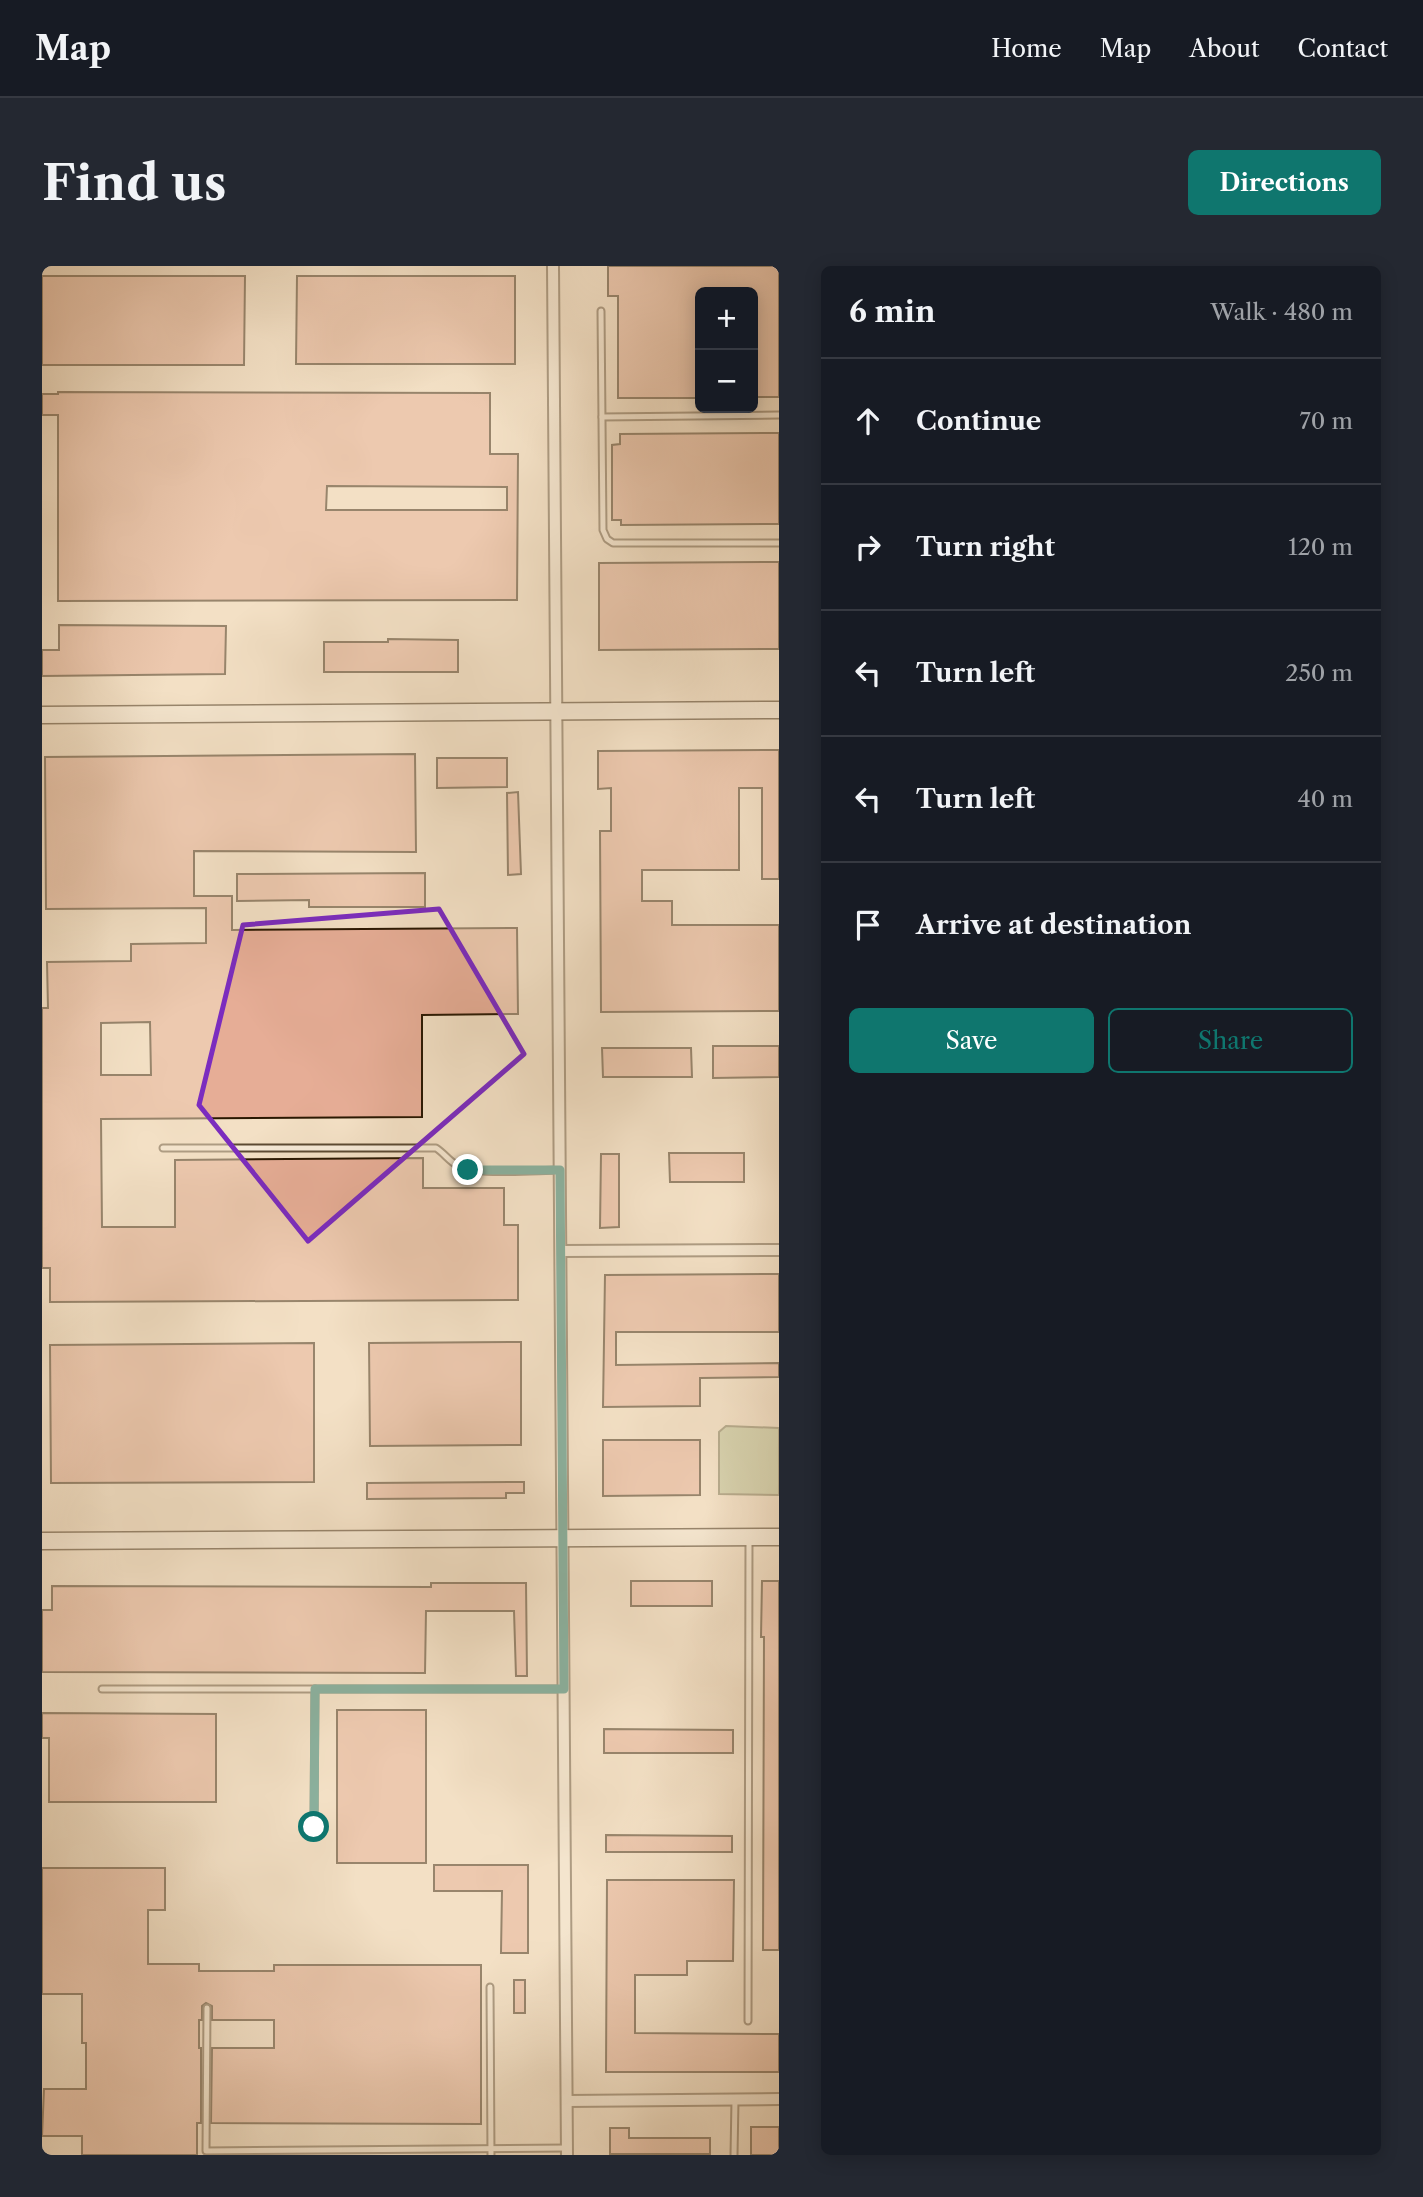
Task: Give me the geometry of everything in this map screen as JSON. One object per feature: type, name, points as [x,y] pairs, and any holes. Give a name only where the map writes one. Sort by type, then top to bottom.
[{"type":"street","points":[[553,266],[567,2152]]},
{"type":"street","points":[[42,715],[779,710]]},
{"type":"street","points":[[561,1251],[779,1250]]},
{"type":"street","points":[[42,1541],[779,1537]]},
{"type":"street","points":[[567,2101],[779,2099]]},
{"type":"lane","points":[[601,311],[603,530],[607,539],[613,542],[779,543]]},
{"type":"lane","points":[[602,417],[779,415]]},
{"type":"lane","points":[[163,1148],[436,1148],[448,1156],[453,1164],[468,1170],[560,1170]]},
{"type":"lane","points":[[748,2021],[749,1538]]},
{"type":"lane","points":[[102,1689],[564,1689]]},
{"type":"lane","points":[[314,1827],[315,1689]]},
{"type":"lane","points":[[490,1987],[491,2152]]},
{"type":"lane","points":[[207,2008],[206,2151],[567,2152]]},
{"type":"lane","points":[[734,2155],[735,2100]]},
{"type":"highlighted area","points":[[439,909],[524,1054],[308,1241],[199,1105],[243,925]]},
{"type":"green space","points":[[726,1426],[779,1428],[779,1495],[719,1494],[719,1432]]},
{"type":"building","points":[[608,266],[779,266],[779,397],[758,397],[758,287],[695,287],[695,398],[618,398],[618,296],[608,296]]},
{"type":"building","points":[[42,276],[245,276],[244,365],[42,365]]},
{"type":"building","points":[[297,276],[515,276],[515,364],[296,364]]},
{"type":"building","points":[[490,393],[490,454],[518,454],[517,600],[58,601],[58,415],[42,415],[42,394]],"holes":[[[327,486],[507,487],[507,510],[326,510]]]},
{"type":"building","points":[[779,433],[779,524],[621,525],[621,520],[612,520],[612,445],[620,444],[620,434]]},
{"type":"building","points":[[779,562],[779,649],[599,650],[599,563]]},
{"type":"building","points":[[59,625],[226,626],[225,674],[42,676],[42,650],[59,650]]},
{"type":"building","points":[[388,639],[458,640],[458,672],[324,672],[324,642],[388,642]]},
{"type":"building","points":[[779,750],[779,879],[762,879],[762,788],[739,788],[739,870],[642,870],[642,901],[672,901],[672,925],[779,925],[779,1011],[601,1012],[600,831],[611,831],[611,788],[598,789],[598,751]]},
{"type":"building","points":[[415,754],[416,852],[194,851],[194,896],[232,896],[232,930],[517,928],[518,1014],[422,1015],[422,1117],[101,1119],[102,1227],[175,1227],[175,1160],[423,1158],[423,1188],[504,1188],[504,1225],[518,1225],[518,1300],[50,1302],[50,1268],[42,1268],[42,1008],[48,1008],[47,962],[131,961],[131,944],[206,943],[206,908],[46,909],[45,757]],"holes":[[[150,1022],[151,1075],[101,1075],[101,1023]]]},
{"type":"building","points":[[437,758],[507,758],[507,787],[437,788]]},
{"type":"building","points":[[518,792],[521,874],[508,875],[507,793]]},
{"type":"building","points":[[425,873],[425,907],[309,907],[309,900],[237,901],[237,874]]},
{"type":"building","points":[[713,1046],[779,1046],[779,1077],[713,1078]]},
{"type":"building","points":[[602,1048],[691,1048],[692,1077],[603,1077]]},
{"type":"building","points":[[669,1153],[744,1153],[744,1182],[670,1182]]},
{"type":"building","points":[[601,1154],[619,1154],[619,1227],[600,1228]]},
{"type":"building","points":[[779,1274],[779,1332],[616,1332],[616,1365],[779,1363],[779,1377],[700,1378],[700,1406],[603,1407],[605,1275]]},
{"type":"building","points":[[521,1342],[521,1445],[370,1446],[369,1343]]},
{"type":"building","points":[[314,1343],[314,1482],[51,1483],[50,1345]]},
{"type":"building","points":[[603,1440],[700,1440],[700,1495],[603,1496]]},
{"type":"building","points":[[524,1482],[524,1493],[506,1493],[506,1498],[367,1499],[367,1483]]},
{"type":"building","points":[[631,1581],[712,1581],[712,1606],[631,1606]]},
{"type":"building","points":[[762,1581],[779,1581],[779,1950],[763,1950]]},
{"type":"building","points":[[431,1583],[526,1583],[527,1676],[516,1676],[514,1611],[426,1611],[425,1673],[42,1672],[42,1610],[52,1610],[52,1586],[431,1587]]},
{"type":"building","points":[[337,1710],[426,1710],[426,1863],[337,1863]]},
{"type":"building","points":[[42,1713],[216,1714],[216,1802],[49,1802],[49,1738],[42,1738]]},
{"type":"building","points":[[604,1729],[733,1730],[733,1753],[604,1753]]},
{"type":"building","points":[[606,1835],[732,1836],[732,1852],[606,1852]]},
{"type":"building","points":[[434,1865],[528,1865],[528,1953],[501,1953],[502,1891],[434,1891]]},
{"type":"building","points":[[42,1868],[165,1868],[165,1910],[148,1910],[148,1964],[199,1964],[199,1971],[274,1971],[274,1965],[481,1965],[481,2124],[211,2123],[212,2048],[274,2048],[274,2020],[212,2020],[212,2006],[206,2003],[202,2006],[202,2020],[199,2020],[201,2123],[197,2123],[197,2155],[82,2155],[82,2136],[42,2136],[44,2089],[86,2089],[86,2043],[82,2043],[82,1994],[42,1994]]},
{"type":"building","points":[[607,1880],[734,1880],[733,1961],[687,1961],[687,1975],[635,1975],[635,2033],[779,2034],[779,2072],[606,2072]]},
{"type":"building","points":[[514,1980],[525,1980],[525,2013],[514,2013]]},
{"type":"building","points":[[751,2127],[779,2127],[779,2155],[751,2155]]},
{"type":"building","points":[[610,2128],[629,2128],[629,2138],[710,2138],[710,2154],[610,2154]]},
{"type":"route","points":[[314,1827],[315,1689],[564,1689],[560,1170],[468,1170]]}]
